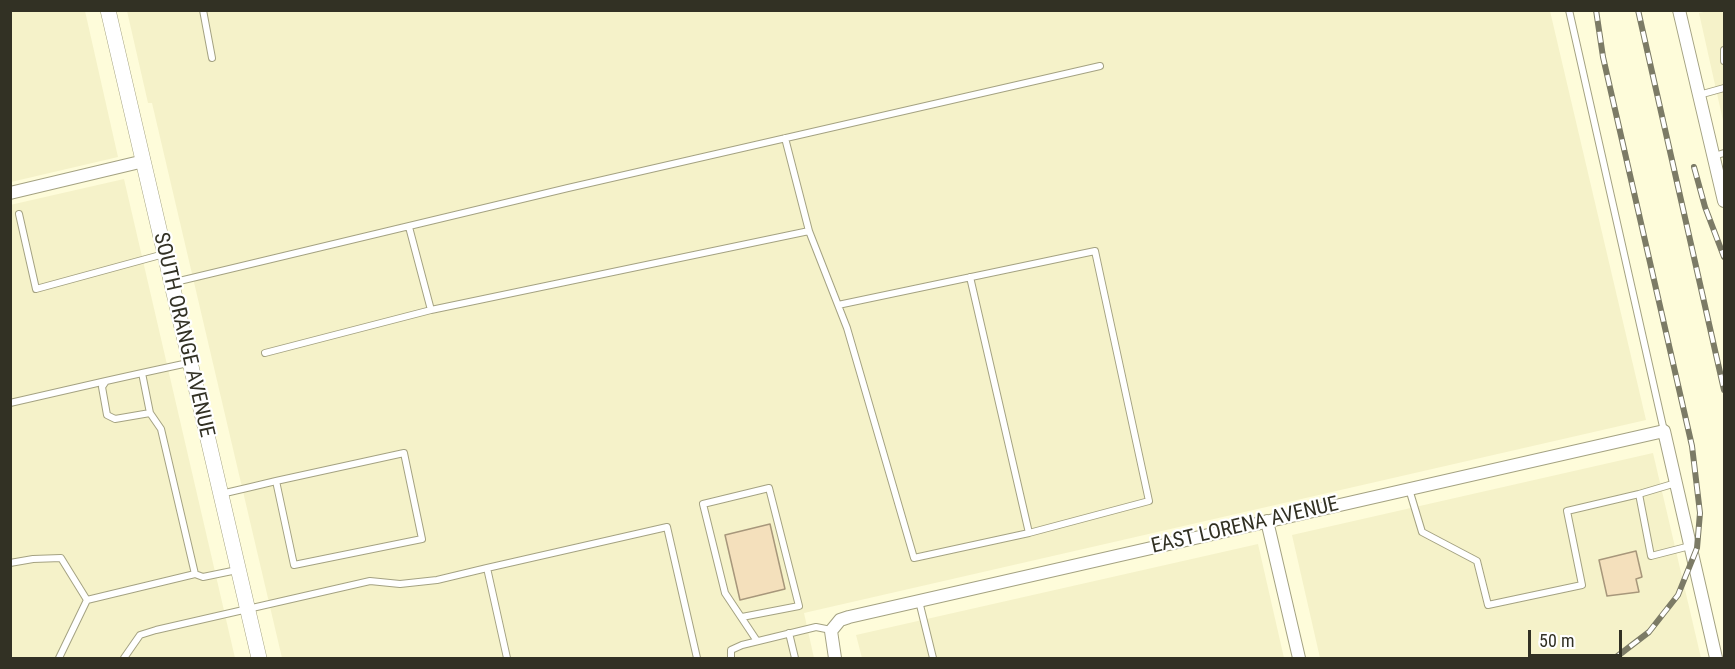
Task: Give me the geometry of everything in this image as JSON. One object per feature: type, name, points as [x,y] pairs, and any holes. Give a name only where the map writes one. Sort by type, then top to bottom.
[{"type":"street","name":"SOUTH ORANGE AVENUE","points":[[108,10],[259,658]]},
{"type":"street","points":[[1679,10],[1699,95],[1719,154],[1725,201]]},
{"type":"street","points":[[10,192],[144,161]]},
{"type":"street","points":[[1664,431],[1716,658]]},
{"type":"street","name":"EAST LORENA AVENUE","points":[[831,631],[840,620],[919,601],[1664,431]]},
{"type":"street","points":[[1267,521],[1299,658]]},
{"type":"street","points":[[831,631],[835,658]]},
{"type":"lane","points":[[203,10],[212,58]]},
{"type":"lane","points":[[1569,10],[1664,431]]},
{"type":"lane","points":[[1725,50],[1725,61]]},
{"type":"lane","points":[[171,284],[409,226],[1100,66]]},
{"type":"lane","points":[[1699,95],[1725,88]]},
{"type":"lane","points":[[785,138],[809,231],[838,305],[914,558],[1029,533],[1149,501],[1095,251],[838,305]]},
{"type":"lane","points":[[19,214],[36,289],[164,254]]},
{"type":"lane","points":[[409,226],[431,310]]},
{"type":"lane","points":[[265,353],[431,310],[809,231]]},
{"type":"lane","points":[[970,277],[1029,533]]},
{"type":"lane","points":[[10,403],[189,363]]},
{"type":"lane","points":[[142,373],[150,413],[161,429],[195,574]]},
{"type":"lane","points":[[106,381],[102,387],[107,415],[115,419],[150,413]]},
{"type":"lane","points":[[220,494],[405,453],[422,539],[294,565],[276,482]]},
{"type":"lane","points":[[1409,489],[1422,532],[1477,561],[1488,605],[1582,585],[1567,511],[1676,483]]},
{"type":"lane","points":[[742,617],[799,606],[769,488],[703,504],[725,593],[757,641]]},
{"type":"lane","points":[[1639,494],[1651,556],[1690,546]]},
{"type":"lane","points":[[124,658],[140,635],[370,581],[400,584],[428,581],[667,527],[697,658]]},
{"type":"lane","points":[[10,564],[33,559],[61,558],[87,600]]},
{"type":"lane","points":[[487,568],[507,658]]},
{"type":"lane","points":[[87,600],[195,574],[203,577],[238,570]]},
{"type":"lane","points":[[59,658],[87,600]]},
{"type":"lane","points":[[919,601],[933,658]]},
{"type":"lane","points":[[731,658],[730,650],[757,641],[816,627],[831,631]]},
{"type":"lane","points":[[789,633],[795,658]]},
{"type":"shaded area","points":[[10,11],[85,11],[118,157],[11,182]]},
{"type":"shaded area","points":[[127,11],[1550,11],[1646,420],[804,613],[814,658],[282,658],[152,103],[148,103]]},
{"type":"shaded area","points":[[1724,11],[1724,125],[1699,13]]},
{"type":"shaded area","points":[[124,179],[235,658],[11,658],[10,205]]},
{"type":"shaded area","points":[[1653,453],[1701,658],[1320,658],[1292,535]]},
{"type":"shaded area","points":[[1258,544],[1284,658],[862,658],[856,635]]},
{"type":"building","points":[[770,524],[785,589],[740,600],[725,535]]},
{"type":"building","points":[[1636,551],[1642,577],[1636,579],[1639,592],[1607,596],[1599,560]]},
{"type":"railway","points":[[1596,10],[1603,57],[1692,446],[1700,513],[1697,548],[1678,595],[1649,632],[1615,658]]},
{"type":"railway","points":[[1638,10],[1724,390]]},
{"type":"railway","points":[[1694,167],[1705,207],[1724,257]]}]
